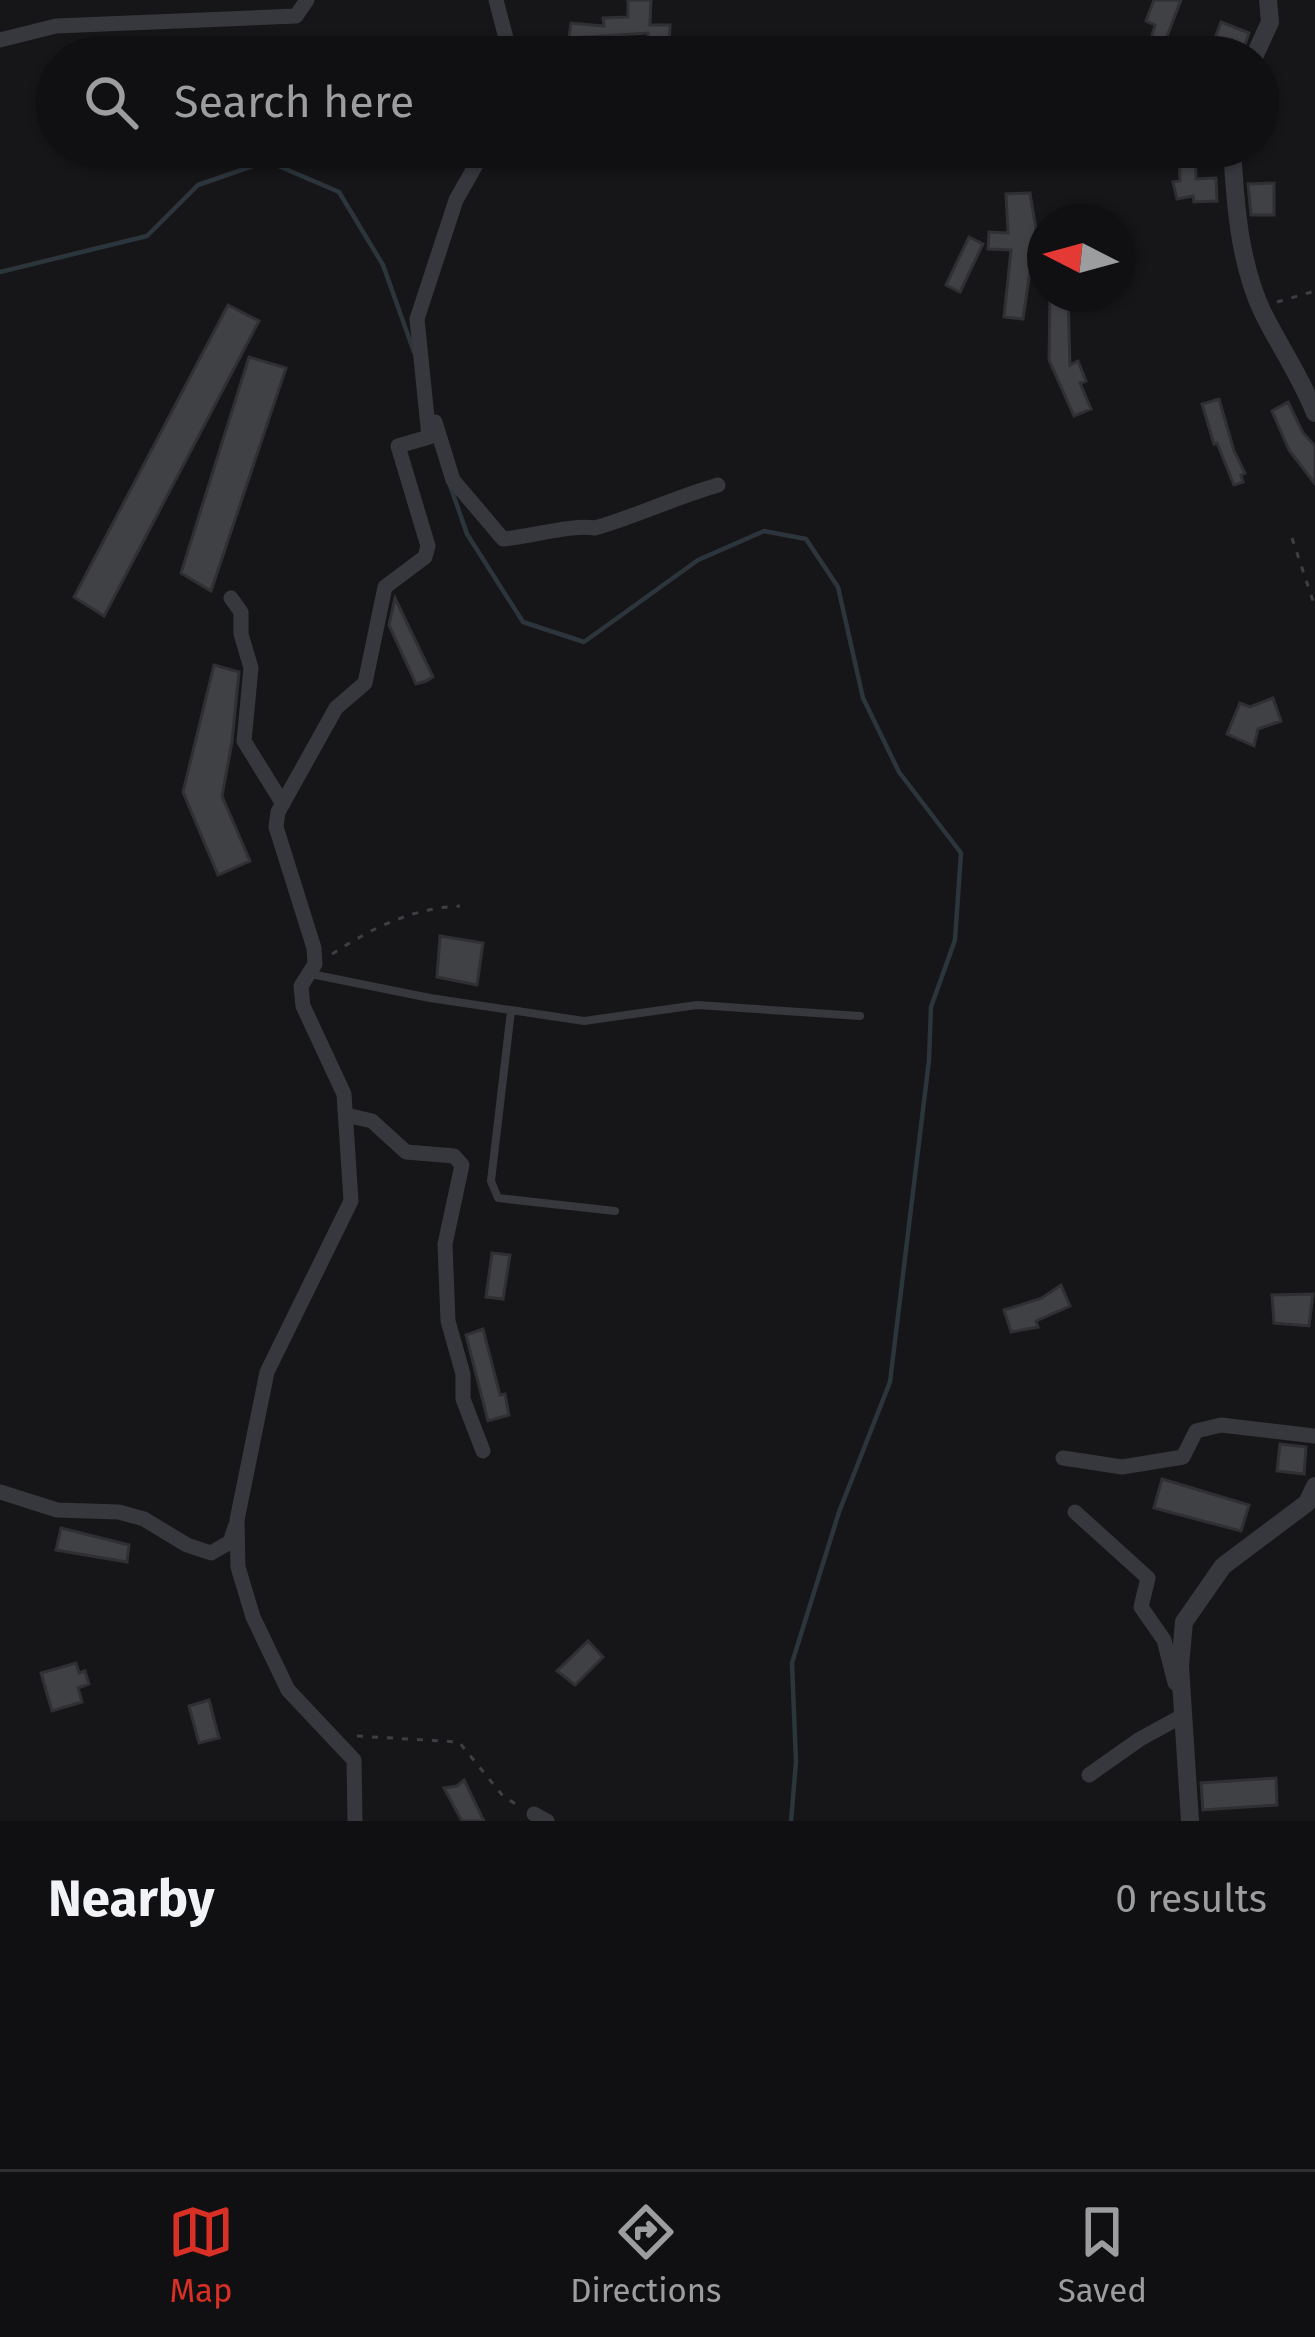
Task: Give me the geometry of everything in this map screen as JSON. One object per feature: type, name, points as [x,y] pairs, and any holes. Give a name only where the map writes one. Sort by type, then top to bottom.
[{"type":"street","points":[[0,40],[56,26],[296,16],[307,0]]},
{"type":"street","points":[[496,0],[505,36]]},
{"type":"street","points":[[1264,36],[1270,22],[1268,0]]},
{"type":"street","points":[[0,1492],[57,1510],[119,1512],[144,1519],[187,1545],[212,1553],[230,1541],[267,1372],[351,1201],[344,1094],[303,1006],[302,986],[312,969],[314,948],[276,827],[283,804],[336,707],[365,683],[385,587],[425,557],[428,546],[398,446],[429,437],[417,319],[456,200],[474,168]]},
{"type":"street","points":[[1234,168],[1238,222],[1262,310],[1300,374],[1315,413]]},
{"type":"street","points":[[422,367],[453,481],[503,539],[595,528],[718,485]]},
{"type":"street","points":[[231,598],[241,612],[241,634],[251,668],[244,741],[283,804]]},
{"type":"street","points":[[346,1115],[372,1121],[406,1152],[454,1156],[462,1166],[446,1244],[446,1303],[463,1374],[463,1399],[484,1450]]},
{"type":"street","points":[[1063,1458],[1122,1467],[1183,1457],[1196,1431],[1221,1425],[1315,1436]]},
{"type":"street","points":[[1190,1821],[1180,1666],[1184,1622],[1223,1566],[1307,1503],[1315,1486]]},
{"type":"street","points":[[1075,1512],[1148,1578],[1141,1607],[1164,1640],[1184,1715]]},
{"type":"street","points":[[237,1520],[238,1567],[253,1617],[288,1690],[354,1760],[355,1821]]},
{"type":"street","points":[[1089,1775],[1184,1715]]},
{"type":"lane","points":[[312,969],[511,1011],[584,1021],[697,1005],[860,1016]]},
{"type":"lane","points":[[511,1011],[491,1181],[498,1198],[615,1211]]},
{"type":"path","points":[[1262,310],[1315,291]]},
{"type":"path","points":[[1292,538],[1315,607]]},
{"type":"path","points":[[312,969],[391,919],[429,908],[460,906]]},
{"type":"path","points":[[328,1732],[459,1742],[503,1796],[541,1818]]},
{"type":"building","points":[[628,0],[651,0],[650,25],[670,25],[669,36],[569,36],[571,23],[604,26],[603,18],[628,17]]},
{"type":"building","points":[[1154,0],[1181,0],[1167,36],[1152,36],[1155,25],[1146,21]]},
{"type":"building","points":[[1221,22],[1249,33],[1248,36],[1216,36]]},
{"type":"building","points":[[1180,168],[1196,168],[1196,179],[1216,178],[1217,201],[1194,202],[1193,196],[1177,199],[1173,182],[1180,181]]},
{"type":"building","points":[[1274,183],[1274,215],[1251,215],[1248,184]]},
{"type":"building","points":[[1030,193],[1032,204],[1027,204],[1023,319],[1004,317],[1011,250],[988,249],[989,232],[1008,233],[1006,194]]},
{"type":"building","points":[[969,237],[983,244],[960,292],[946,285]]},
{"type":"building","points":[[228,305],[259,321],[104,616],[74,597]]},
{"type":"building","points":[[1050,312],[1069,312],[1070,365],[1078,361],[1086,381],[1080,383],[1091,409],[1074,416],[1049,360]]},
{"type":"building","points":[[249,357],[286,368],[211,591],[181,573]]},
{"type":"building","points":[[1219,399],[1245,473],[1243,482],[1234,485],[1202,404]]},
{"type":"building","points":[[1288,402],[1315,446],[1315,484],[1289,450],[1272,411]]},
{"type":"building","points":[[395,598],[433,677],[426,681],[416,684],[389,625]]},
{"type":"building","points":[[214,665],[239,672],[222,796],[250,861],[218,875],[183,792]]},
{"type":"building","points":[[1273,698],[1281,721],[1258,729],[1254,746],[1227,734],[1240,703],[1250,707]]},
{"type":"building","points":[[440,936],[483,943],[477,985],[437,977]]},
{"type":"building","points":[[492,1253],[510,1255],[503,1299],[486,1297]]},
{"type":"building","points":[[1061,1285],[1070,1306],[1036,1321],[1038,1327],[1011,1332],[1004,1310],[1042,1298]]},
{"type":"building","points":[[1313,1294],[1309,1326],[1274,1323],[1272,1295]]},
{"type":"building","points":[[483,1329],[509,1415],[488,1421],[466,1335]]},
{"type":"building","points":[[1280,1444],[1306,1447],[1304,1474],[1277,1471]]},
{"type":"building","points":[[1162,1479],[1249,1505],[1241,1531],[1154,1508]]},
{"type":"building","points":[[61,1528],[129,1545],[127,1562],[56,1550]]},
{"type":"building","points":[[588,1641],[603,1657],[575,1685],[557,1671]]},
{"type":"building","points":[[76,1663],[89,1684],[78,1688],[82,1702],[52,1711],[41,1673]]},
{"type":"building","points":[[209,1700],[219,1738],[199,1743],[189,1706]]},
{"type":"building","points":[[1276,1778],[1277,1805],[1203,1810],[1201,1783]]},
{"type":"building","points":[[464,1780],[484,1821],[462,1821],[444,1788]]},
{"type":"waterway","points":[[0,272],[147,236],[198,185],[247,168]]},
{"type":"waterway","points":[[283,168],[339,192],[383,265],[414,352]]},
{"type":"waterway","points":[[450,485],[467,534],[523,622],[584,642],[698,560],[764,531],[806,539],[838,587],[863,698],[899,772],[961,853],[955,940],[931,1007],[929,1060],[890,1382],[839,1512],[792,1663],[796,1762],[791,1821]]}]
